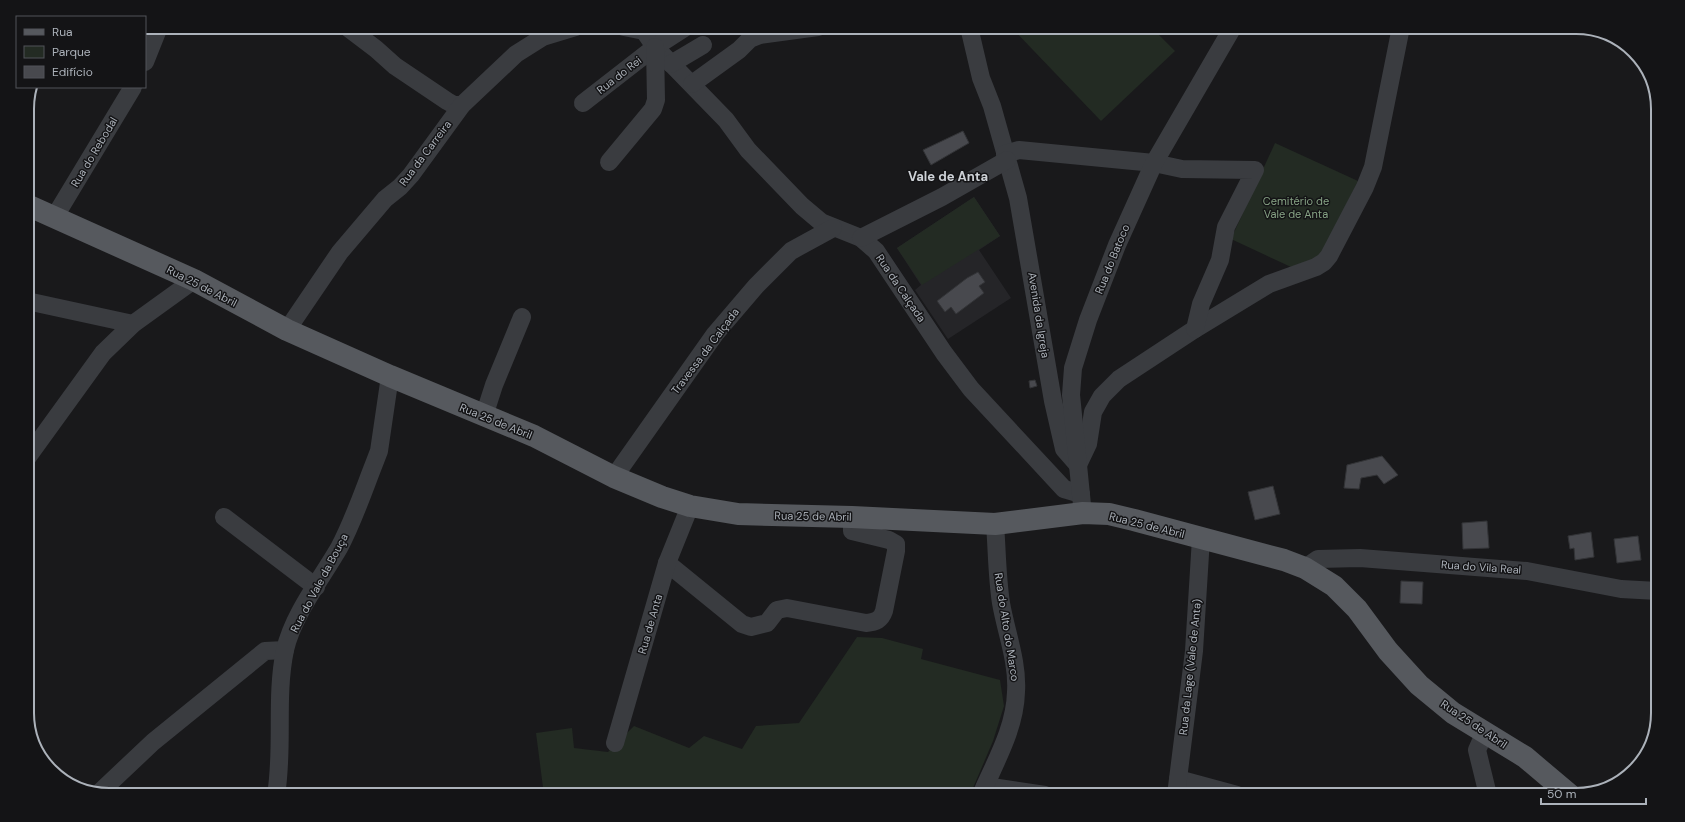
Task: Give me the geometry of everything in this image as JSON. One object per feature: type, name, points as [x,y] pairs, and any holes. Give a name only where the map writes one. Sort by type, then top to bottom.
[{"type":"main road","name":"Rua 25 de Abril","points":[[34,208],[194,280],[287,330],[390,376],[534,436],[614,477],[662,497],[690,506],[738,514],[852,517],[995,524],[1082,504],[1109,514],[1201,538],[1305,568],[1334,586],[1357,609],[1388,650],[1419,685],[1453,713],[1525,757],[1562,788]]},
{"type":"street","points":[[146,60],[156,34]]},
{"type":"street","points":[[356,34],[395,66],[447,101],[454,105],[462,105]]},
{"type":"street","name":"Rua da Carreira","points":[[287,330],[340,252],[385,199],[400,187],[411,175],[462,105],[516,54],[543,37],[553,34]]},
{"type":"street","name":"Rua da Calçada","points":[[647,34],[655,47],[726,120],[748,150],[802,206],[821,222],[861,238],[876,251],[944,353],[971,389],[1064,489],[1082,504]]},
{"type":"street","name":"Rua do Rei","points":[[583,103],[655,47],[675,34]]},
{"type":"street","points":[[692,84],[739,50],[750,39],[767,34]]},
{"type":"street","name":"Avenida da Igreja","points":[[971,34],[981,78],[992,106],[1018,198],[1053,401],[1064,449],[1078,465]]},
{"type":"street","name":"Rua do Batoco","points":[[1082,504],[1071,394],[1074,368],[1088,320],[1117,245],[1154,163],[1229,34]]},
{"type":"street","points":[[1078,465],[1088,444],[1093,412],[1102,396],[1119,379],[1195,329],[1269,284],[1316,267],[1329,256],[1365,187],[1373,167],[1400,34]]},
{"type":"street","points":[[671,64],[703,45]]},
{"type":"street","points":[[609,162],[653,109],[656,100],[655,47]]},
{"type":"street","name":"Rua do Rebodal","points":[[54,218],[132,88]]},
{"type":"street","points":[[861,238],[942,197],[1019,150],[1154,163],[1182,169],[1255,170],[1226,227],[1220,260],[1201,304],[1195,329]]},
{"type":"street","name":"Travessa da Calçada","points":[[614,477],[715,334],[756,286],[791,251],[833,228]]},
{"type":"street","points":[[34,448],[103,353],[133,324],[194,280]]},
{"type":"street","points":[[34,303],[133,324]]},
{"type":"street","points":[[484,416],[494,385],[522,317]]},
{"type":"street","name":"Rua do Vale da Bouça","points":[[277,788],[280,774],[279,714],[285,650],[294,626],[340,546],[379,451],[390,376]]},
{"type":"street","name":"Rua de Anta","points":[[615,743],[668,563],[690,506]]},
{"type":"street","points":[[224,517],[316,587]]},
{"type":"street","points":[[668,563],[742,624],[751,627],[767,623],[777,610],[787,608],[866,623],[875,622],[882,617],[884,611],[896,551],[896,544],[889,540],[852,531],[852,517]]},
{"type":"street","name":"Rua do Alto do Marco","points":[[984,788],[1006,737],[1013,714],[1016,692],[1015,669],[1001,602],[995,524]]},
{"type":"street","name":"Rua da Lage (Vale de Anta)","points":[[1177,787],[1194,650],[1201,538]]},
{"type":"street","name":"Rua do Vila Real","points":[[1305,568],[1318,559],[1360,558],[1526,571],[1621,589],[1651,591]]},
{"type":"street","points":[[104,788],[153,742],[265,651],[285,650]]},
{"type":"street","points":[[1485,732],[1477,750],[1486,788]]},
{"type":"shaded area","points":[[974,197],[1000,236],[979,250],[1011,298],[948,339],[915,290],[921,285],[897,248]]},
{"type":"green space","points":[[1018,34],[1158,34],[1175,51],[1101,121]]},
{"type":"green space","name":"Cemitério de Vale de Anta","points":[[1275,143],[1358,181],[1321,255],[1308,264],[1291,267],[1231,239]]},
{"type":"green space","points":[[974,197],[1000,236],[922,285],[897,248]]},
{"type":"green space","points":[[857,637],[882,638],[923,649],[921,659],[1000,680],[1004,706],[993,741],[973,788],[543,788],[536,733],[572,728],[574,748],[608,752],[634,726],[689,748],[704,736],[742,749],[756,726],[799,723]]},
{"type":"building","points":[[963,131],[969,143],[931,165],[923,150]]},
{"type":"building","points":[[978,272],[985,282],[979,286],[984,293],[956,314],[951,307],[945,312],[937,301],[967,278]]},
{"type":"building","points":[[1035,380],[1037,386],[1030,388],[1029,381]]},
{"type":"building","points":[[1382,456],[1398,475],[1384,484],[1377,475],[1361,478],[1359,489],[1344,488],[1347,465]]},
{"type":"building","points":[[1273,486],[1280,514],[1255,520],[1248,492]]},
{"type":"building","points":[[1487,521],[1489,548],[1463,549],[1462,523]]},
{"type":"building","points":[[1591,532],[1594,557],[1575,560],[1574,548],[1570,549],[1568,536]]},
{"type":"building","points":[[1638,536],[1641,560],[1617,563],[1614,539]]},
{"type":"building","points":[[1401,581],[1423,582],[1422,604],[1400,603]]},
{"type":"district","name":"Vale de Anta","points":[[948,176]]}]
